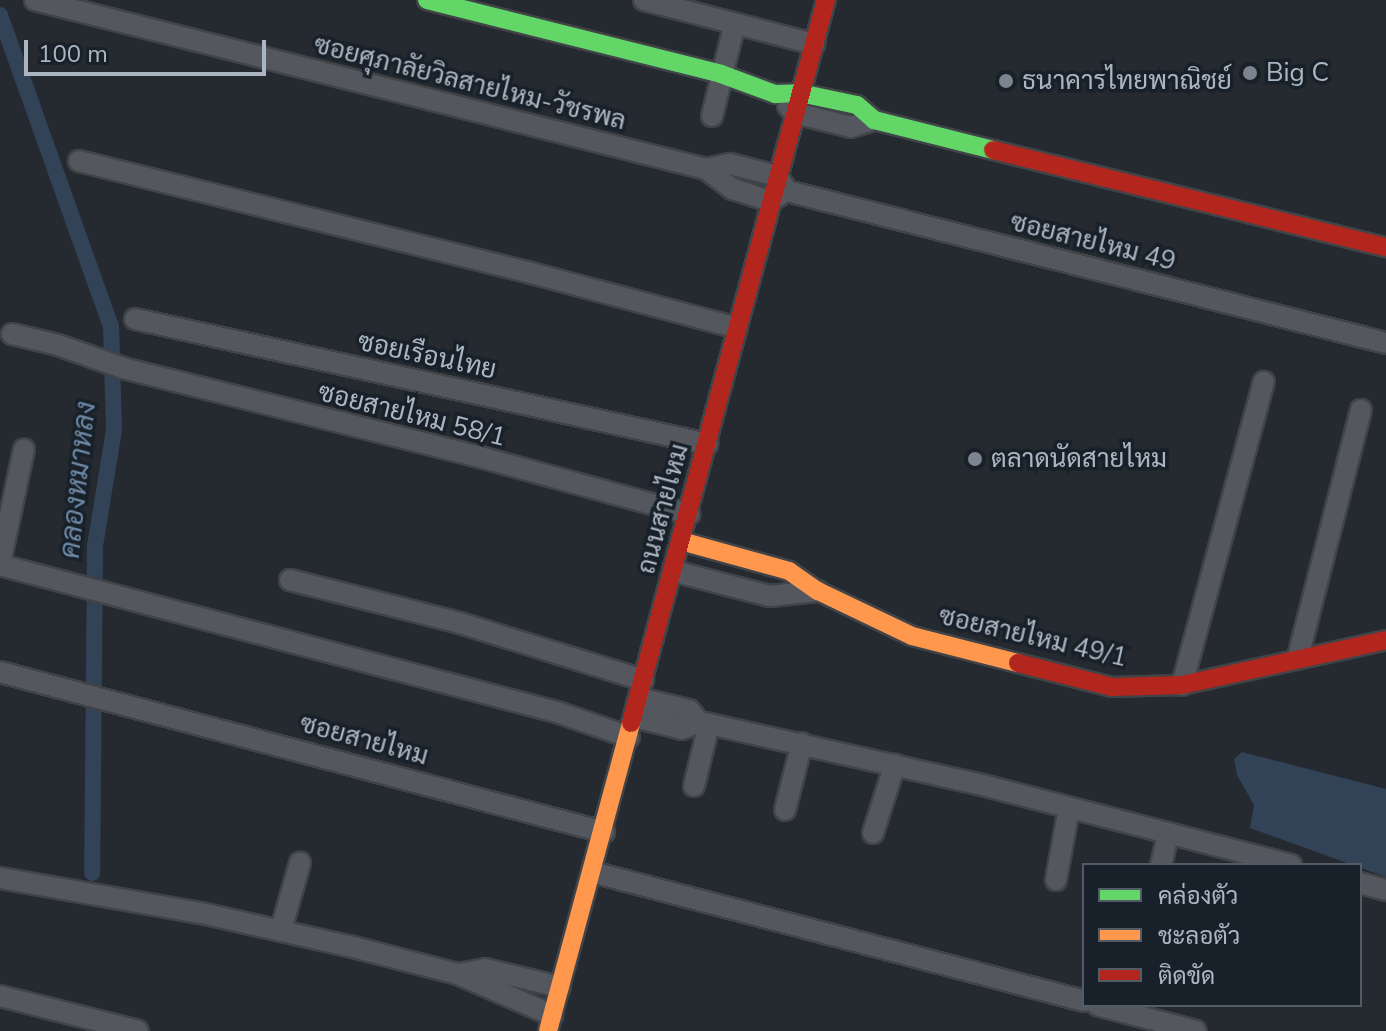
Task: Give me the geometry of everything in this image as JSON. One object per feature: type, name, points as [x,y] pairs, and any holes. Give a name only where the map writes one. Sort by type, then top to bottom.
[{"type":"street","name":"ซอยศุภาลัยวิลสายไหม-วัชรพล","points":[[35,0],[706,169],[730,164],[778,189]]},
{"type":"street","points":[[427,0],[721,74],[775,94],[800,93],[857,105],[874,120],[1386,247]]},
{"type":"street","points":[[644,0],[814,44]]},
{"type":"street","name":"ถนนสายไหม","points":[[550,1023],[604,832],[737,328],[778,189],[826,0]]},
{"type":"street","points":[[712,116],[733,31]]},
{"type":"street","points":[[775,94],[795,113],[851,127],[874,120]]},
{"type":"street","points":[[79,161],[516,269],[737,328]]},
{"type":"street","name":"ซอยสายไหม 49","points":[[778,189],[1386,343]]},
{"type":"street","name":"ซอยเรือนไทย","points":[[135,319],[708,444]]},
{"type":"street","name":"ซอยสายไหม 58/1","points":[[12,334],[77,361],[122,373],[480,457],[685,528]]},
{"type":"street","points":[[1182,685],[1264,382]]},
{"type":"street","points":[[1298,657],[1361,410]]},
{"type":"street","points":[[24,449],[0,564],[65,585],[560,713],[636,708],[689,710],[704,723],[895,764],[1168,834],[1250,860],[1275,863]]},
{"type":"street","name":"ซอยสายไหม 49/1","points":[[685,528],[755,561],[789,571],[818,591],[912,636],[1112,687],[1182,685],[1386,640]]},
{"type":"street","points":[[748,588],[755,561]]},
{"type":"street","points":[[673,571],[770,596],[818,591]]},
{"type":"street","points":[[290,580],[460,623],[636,708]]},
{"type":"street","name":"ซอยสายไหม","points":[[0,672],[604,832]]},
{"type":"street","points":[[694,786],[704,723]]},
{"type":"street","points":[[785,810],[802,743]]},
{"type":"street","points":[[873,833],[895,764]]},
{"type":"street","points":[[1056,880],[1069,808]]},
{"type":"street","points":[[1161,863],[1168,834]]},
{"type":"street","points":[[281,930],[300,863]]},
{"type":"street","points":[[592,872],[1082,1000]]},
{"type":"street","points":[[0,878],[281,930],[458,974],[550,1023]]},
{"type":"street","points":[[1362,884],[1386,890]]},
{"type":"street","points":[[458,974],[485,969],[560,987]]},
{"type":"street","points":[[0,996],[138,1031]]},
{"type":"street","points":[[1105,1007],[1196,1031]]},
{"type":"water","points":[[1242,752],[1386,789],[1386,877],[1362,868],[1362,863],[1347,863],[1250,828],[1254,805],[1237,775],[1234,759]]},
{"type":"waterway","name":"คลองหมาหลง","points":[[0,15],[111,326],[114,430],[95,546],[92,873]]},
{"type":"traffic: fast","points":[[427,0],[721,74],[775,94],[800,93],[857,105],[874,120],[993,150]]},
{"type":"traffic: slow","points":[[681,541],[789,571],[818,591],[912,636],[1018,663]]},
{"type":"traffic: slow","points":[[548,1031],[631,723]]},
{"type":"traffic: jam","points":[[631,723],[826,0]]},
{"type":"traffic: jam","points":[[993,150],[1386,247]]},
{"type":"traffic: jam","points":[[1018,663],[1112,687],[1182,685],[1386,640]]},
{"type":"place","name":"Big C","points":[[1250,73]]},
{"type":"place","name":"ธนาคารไทยพาณิชย์","points":[[1006,81]]},
{"type":"place","name":"ตลาดนัดสายไหม","points":[[975,459]]}]
